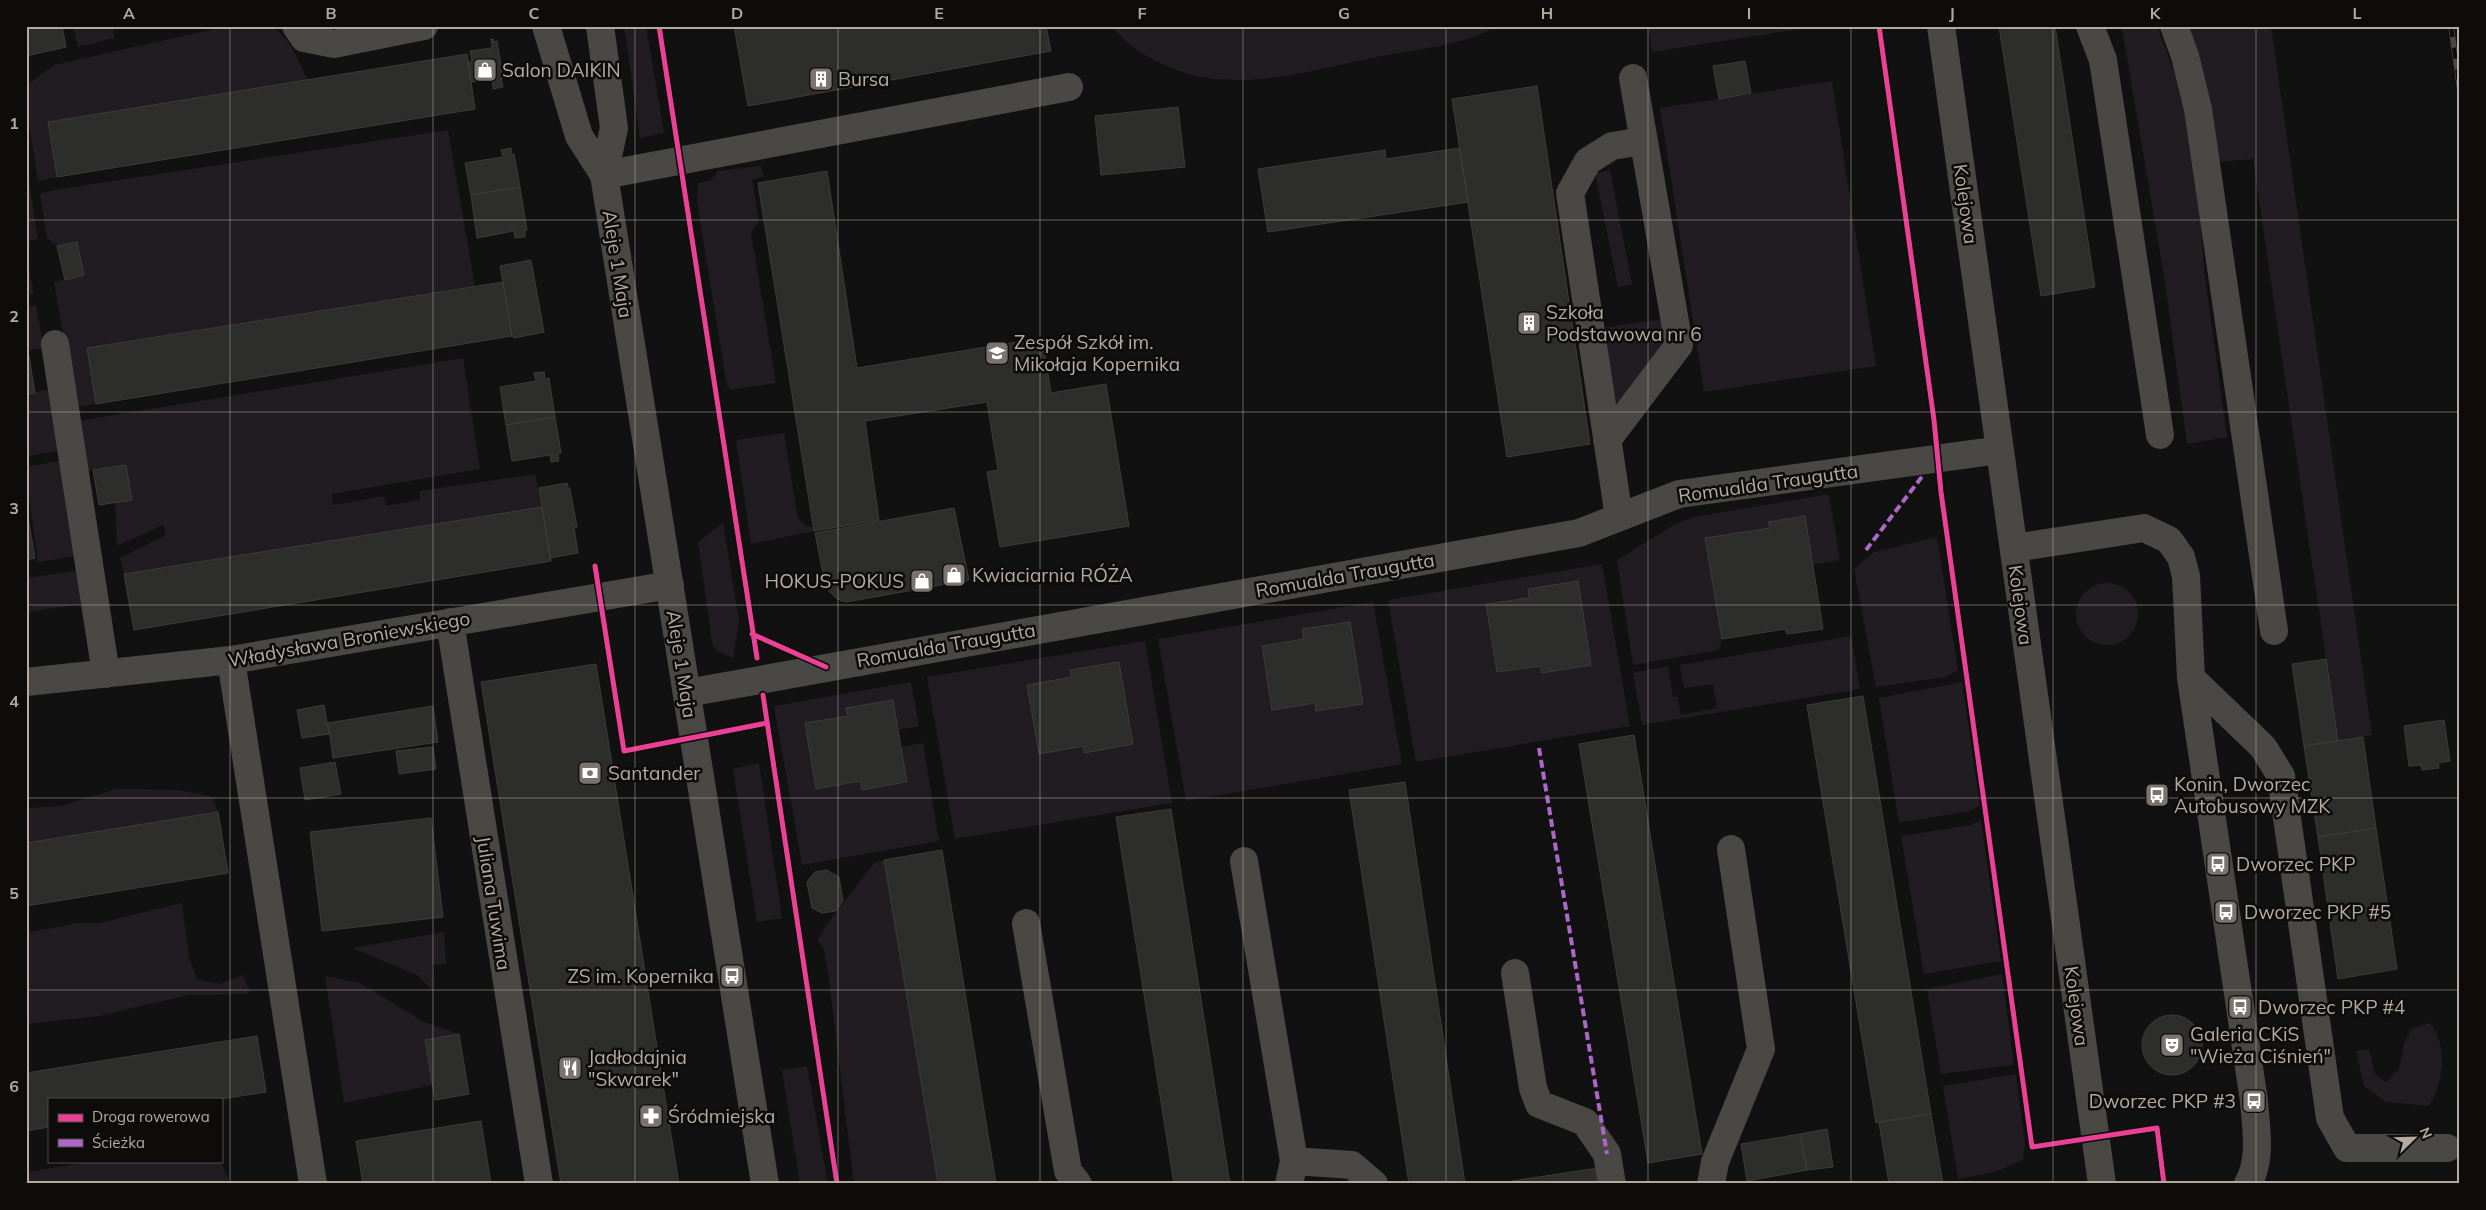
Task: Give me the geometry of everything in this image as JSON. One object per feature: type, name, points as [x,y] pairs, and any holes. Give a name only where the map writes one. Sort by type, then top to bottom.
[{"type":"street","points":[[296,26],[304,38],[334,44],[424,26]]},
{"type":"street","name":"Aleje 1 Maja","points":[[546,26],[579,136],[604,175]]},
{"type":"street","name":"Aleje 1 Maja","points":[[600,26],[614,128],[604,175],[765,1184]]},
{"type":"street","name":"Kolejowa","points":[[1941,26],[2102,1184]]},
{"type":"street","points":[[2090,26],[2103,60],[2160,435]]},
{"type":"street","points":[[2174,26],[2185,56],[2198,109],[2274,631]]},
{"type":"street","points":[[1607,440],[1679,345],[1633,78]]},
{"type":"street","points":[[604,175],[1069,87]]},
{"type":"street","points":[[1619,517],[1570,193],[1588,161],[1612,146],[1644,141]]},
{"type":"street","points":[[55,344],[106,674]]},
{"type":"street","name":"Romualda Traugutta","points":[[687,693],[1579,533],[1679,494],[2000,450]]},
{"type":"street","points":[[2014,548],[2132,528],[2144,528],[2169,540],[2181,557],[2186,576],[2191,678],[2254,1101],[2257,1146],[2256,1166],[2248,1184]]},
{"type":"street","name":"Władysława Broniewskiego","points":[[26,682],[231,660],[670,585]]},
{"type":"street","name":"Juliana Tuwima","points":[[450,622],[539,1184]]},
{"type":"street","points":[[231,660],[313,1184]]},
{"type":"street","points":[[2191,678],[2263,747],[2280,776],[2330,1118],[2347,1148],[2447,1148]]},
{"type":"street","points":[[1711,1184],[1715,1162],[1761,1049],[1731,849]]},
{"type":"street","points":[[1244,861],[1292,1172],[1352,1165],[1374,1184]]},
{"type":"street","points":[[1026,923],[1068,1170],[1078,1184]]},
{"type":"street","points":[[1515,973],[1534,1088],[1539,1104],[1585,1122],[1607,1154],[1612,1184]]},
{"type":"shaded area","points":[[73,26],[112,26],[115,38],[78,47]]},
{"type":"shaded area","points":[[228,26],[269,26],[276,30],[283,35],[293,49],[308,80],[48,122],[57,177],[38,181],[26,104],[27,85],[54,65]]},
{"type":"shaded area","points":[[624,26],[646,26],[664,133],[640,138]]},
{"type":"shaded area","points":[[1111,26],[1498,26],[1470,38],[1439,46],[1314,71],[1271,78],[1228,80],[1207,78],[1181,72],[1154,60],[1130,45]]},
{"type":"shaded area","points":[[1648,26],[1819,26],[1652,52]]},
{"type":"shaded area","points":[[2124,26],[2157,26],[2186,104],[2193,138],[2205,277],[2227,437],[2187,444],[2164,276],[2122,29]]},
{"type":"shaded area","points":[[2184,26],[2271,26],[2372,735],[2338,741],[2253,159],[2218,162]]},
{"type":"shaded area","points":[[1832,81],[1876,366],[1704,392],[1660,108]]},
{"type":"shaded area","points":[[448,130],[475,286],[87,348],[96,404],[76,407],[54,282],[84,275],[77,242],[57,246],[47,238],[40,194],[53,190]]},
{"type":"shaded area","points":[[26,161],[38,239],[26,242]]},
{"type":"shaded area","points":[[761,166],[763,177],[752,179],[759,222],[751,232],[776,383],[731,390],[727,386],[697,203],[698,183],[710,181],[718,171]]},
{"type":"shaded area","points":[[1610,170],[1632,284],[1618,287],[1595,173]]},
{"type":"shaded area","points":[[26,256],[34,294],[26,295]]},
{"type":"shaded area","points":[[36,305],[44,348],[28,351],[29,356],[26,357],[26,308]]},
{"type":"shaded area","points":[[1663,319],[1668,343],[1620,405],[1616,403],[1603,328]]},
{"type":"shaded area","points":[[463,358],[480,469],[332,494],[333,505],[384,496],[386,506],[420,500],[419,491],[535,474],[542,507],[124,574],[120,558],[166,535],[163,525],[117,546],[115,503],[132,500],[126,465],[87,471],[78,421]]},
{"type":"shaded area","points":[[51,389],[61,451],[26,456],[26,394]]},
{"type":"shaded area","points":[[784,433],[798,518],[805,525],[813,527],[814,531],[751,544],[736,440]]},
{"type":"shaded area","points":[[63,460],[78,556],[38,562],[29,497],[26,497],[26,467]]},
{"type":"shaded area","points":[[1829,494],[1840,560],[1812,565],[1804,516],[1769,522],[1770,528],[1705,538],[1722,639],[1718,650],[1633,665],[1617,560],[1674,525],[1693,517]]},
{"type":"shaded area","points":[[723,523],[739,620],[733,658],[717,651],[712,643],[698,542]]},
{"type":"shaded area","points":[[1937,537],[1958,670],[1946,677],[1876,687],[1854,569],[1874,552]]},
{"type":"shaded area","points":[[1602,564],[1630,726],[1416,762],[1388,600]]},
{"type":"shaded area","points":[[81,570],[86,604],[26,612],[26,578]]},
{"type":"shaded area","points":[[2101,583],[2113,583],[2129,592],[2136,602],[2138,614],[2136,626],[2129,636],[2113,645],[2101,645],[2090,640],[2081,631],[2076,620],[2076,608],[2081,597],[2090,588]]},
{"type":"shaded area","points":[[1373,602],[1402,764],[1186,801],[1158,639]]},
{"type":"shaded area","points":[[1851,636],[1860,689],[1642,725],[1633,673],[1668,666],[1673,697],[1677,696],[1681,715],[1717,708],[1713,684],[1684,688],[1680,665]]},
{"type":"shaded area","points":[[1145,641],[1172,803],[955,839],[927,677]]},
{"type":"shaded area","points":[[911,682],[919,726],[898,730],[846,708],[848,716],[805,723],[817,789],[860,781],[862,790],[907,783],[901,747],[923,743],[939,841],[802,865],[774,706]]},
{"type":"shaded area","points":[[1962,682],[1980,806],[1969,811],[1899,823],[1879,698]]},
{"type":"shaded area","points":[[759,763],[782,918],[757,922],[733,769]]},
{"type":"shaded area","points":[[116,789],[179,790],[213,797],[218,812],[26,843],[26,808],[60,806]]},
{"type":"shaded area","points":[[1981,820],[2001,961],[1924,974],[1901,836],[1971,825]]},
{"type":"shaded area","points":[[884,860],[938,1184],[854,1184],[828,973],[824,949],[817,941],[827,924],[874,863]]},
{"type":"shaded area","points":[[182,903],[189,957],[197,979],[219,984],[243,975],[250,992],[247,994],[188,995],[99,1016],[26,1024],[26,933],[77,923],[100,923]]},
{"type":"shaded area","points":[[444,932],[446,964],[432,965],[433,991],[417,975],[352,948]]},
{"type":"shaded area","points":[[2002,974],[2014,1065],[1941,1074],[1927,989]]},
{"type":"shaded area","points":[[325,976],[360,983],[424,1022],[459,1034],[425,1041],[433,1085],[344,1103]]},
{"type":"shaded area","points":[[2430,1023],[2440,1042],[2442,1064],[2438,1086],[2429,1106],[2386,1102],[2364,1086],[2356,1051],[2369,1049],[2375,1074],[2386,1082],[2399,1069],[2404,1044],[2411,1029]]},
{"type":"shaded area","points":[[807,1066],[828,1184],[800,1184],[782,1070]]},
{"type":"shaded area","points":[[2016,1074],[2025,1144],[2023,1160],[1995,1172],[1958,1179],[1943,1086]]},
{"type":"shaded area","points":[[89,1162],[221,1162],[230,1184],[26,1184],[26,1172]]},
{"type":"building","points":[[26,26],[62,26],[66,47],[26,56]]},
{"type":"building","name":"Bursa","points":[[734,26],[1046,26],[1051,51],[748,106]]},
{"type":"building","points":[[1999,26],[2055,26],[2095,287],[2041,296]]},
{"type":"building","name":"Salon DAIKIN","points":[[491,39],[494,42],[497,41],[503,78],[501,78],[503,87],[493,89],[492,79],[471,82],[468,62],[472,62],[470,51],[492,48]]},
{"type":"building","points":[[467,54],[475,109],[57,177],[48,122]]},
{"type":"building","points":[[1745,61],[1751,93],[1719,99],[1713,66]]},
{"type":"building","name":"Szkoła Podstawowa nr 6","points":[[1537,86],[1590,444],[1507,457],[1452,99]]},
{"type":"building","points":[[1178,107],[1185,167],[1101,175],[1095,116]]},
{"type":"building","points":[[511,148],[512,155],[514,154],[520,187],[471,195],[465,163],[503,157],[501,150]]},
{"type":"building","points":[[1460,148],[1468,202],[1268,232],[1258,169],[1385,150],[1386,159]]},
{"type":"building","name":"Zespół Szkół im. Mikołaja Kopernika","points":[[827,171],[857,368],[1042,338],[1051,393],[1106,384],[1129,526],[1000,547],[987,472],[998,470],[987,402],[865,421],[879,520],[814,531],[758,183]]},
{"type":"building","points":[[520,187],[527,230],[525,230],[525,237],[515,238],[514,231],[477,238],[471,195]]},
{"type":"building","points":[[77,242],[84,275],[65,280],[57,246]]},
{"type":"building","points":[[531,260],[544,332],[514,338],[512,336],[500,266]]},
{"type":"building","points":[[503,282],[512,336],[96,404],[87,348]]},
{"type":"building","points":[[29,356],[35,393],[26,394],[26,357]]},
{"type":"building","points":[[544,372],[545,379],[549,378],[555,417],[506,425],[500,387],[536,381],[534,373]]},
{"type":"building","points":[[555,417],[561,453],[558,454],[559,461],[551,462],[550,455],[512,461],[506,425]]},
{"type":"building","points":[[126,465],[132,500],[99,505],[93,470]]},
{"type":"building","points":[[567,483],[570,489],[577,527],[574,528],[578,553],[550,558],[539,488]]},
{"type":"building","points":[[26,505],[35,558],[26,560]]},
{"type":"building","points":[[542,507],[551,561],[134,630],[124,574]]},
{"type":"building","points":[[954,508],[969,580],[846,602],[837,599],[829,591],[824,579],[815,533]]},
{"type":"building","points":[[1805,516],[1823,629],[1787,634],[1785,629],[1722,639],[1705,538],[1770,528],[1768,522]]},
{"type":"building","points":[[1578,581],[1591,665],[1542,673],[1541,666],[1497,672],[1486,604],[1529,598],[1528,589]]},
{"type":"building","points":[[1350,622],[1363,704],[1316,711],[1315,703],[1272,710],[1262,646],[1304,639],[1302,629]]},
{"type":"building","points":[[2326,659],[2338,741],[2304,746],[2292,664]]},
{"type":"building","points":[[1119,662],[1133,744],[1084,753],[1084,746],[1039,754],[1027,685],[1072,677],[1070,670]]},
{"type":"building","points":[[596,664],[679,1184],[561,1184],[481,682]]},
{"type":"building","points":[[1863,696],[1931,1114],[1876,1123],[1807,705]]},
{"type":"building","points":[[893,700],[907,782],[862,790],[860,781],[816,789],[805,723],[848,716],[846,708]]},
{"type":"building","points":[[324,705],[329,734],[302,738],[297,710]]},
{"type":"building","points":[[433,706],[438,742],[333,758],[328,723]]},
{"type":"building","points":[[2444,720],[2450,761],[2438,763],[2439,768],[2422,770],[2421,765],[2409,766],[2404,726]]},
{"type":"building","points":[[1634,735],[1702,1154],[1648,1163],[1579,744]]},
{"type":"building","points":[[2363,737],[2376,828],[2318,837],[2304,746]]},
{"type":"building","points":[[433,747],[436,769],[399,774],[396,751]]},
{"type":"building","points":[[335,762],[341,794],[305,800],[300,768]]},
{"type":"building","points":[[1405,782],[1465,1184],[1409,1184],[1349,790]]},
{"type":"building","points":[[1171,809],[1230,1184],[1174,1184],[1116,817]]},
{"type":"building","points":[[218,812],[228,873],[26,906],[26,843]]},
{"type":"building","points":[[431,818],[443,917],[322,931],[310,832]]},
{"type":"building","points":[[2376,828],[2397,969],[2338,979],[2318,837]]},
{"type":"building","points":[[942,850],[996,1184],[938,1184],[884,860]]},
{"type":"building","points":[[827,870],[839,877],[843,901],[836,911],[822,913],[812,908],[807,882],[815,872]]},
{"type":"building","name":"Galeria CKiS \"Wieża Ciśnień\"","points":[[2172,1015],[2188,1020],[2193,1024],[2197,1029],[2202,1045],[2197,1061],[2193,1066],[2188,1070],[2172,1075],[2156,1070],[2151,1066],[2147,1061],[2142,1045],[2147,1029],[2151,1024],[2156,1020]]},
{"type":"building","points":[[459,1034],[469,1094],[435,1100],[425,1040]]},
{"type":"building","points":[[257,1036],[266,1092],[222,1099],[48,1098],[48,1127],[26,1131],[26,1073]]},
{"type":"building","points":[[1931,1114],[1943,1184],[1889,1184],[1879,1122]]},
{"type":"building","points":[[481,1121],[491,1184],[363,1184],[356,1141]]},
{"type":"building","points":[[1827,1129],[1833,1167],[1807,1170],[1800,1134]]},
{"type":"building","points":[[1800,1134],[1807,1170],[1747,1181],[1741,1144]]},
{"type":"building","points":[[1598,1168],[1601,1184],[1512,1184],[1512,1181]]},
{"type":"railway","points":[[2451,26],[2460,91]]},
{"type":"marked path","points":[[1866,550],[1924,474]]},
{"type":"marked path","points":[[1539,748],[1607,1154]]},
{"type":"cycle path","points":[[659,26],[757,658]]},
{"type":"cycle path","points":[[1879,26],[1934,420],[1941,492],[2032,1147],[2157,1128],[2164,1184]]},
{"type":"cycle path","points":[[595,566],[624,751],[767,723]]},
{"type":"cycle path","points":[[752,634],[826,667]]},
{"type":"cycle path","points":[[763,695],[837,1184]]},
{"type":"place","name":"Salon DAIKIN","points":[[485,70]]},
{"type":"place","name":"Bursa","points":[[821,79]]},
{"type":"place","name":"Szkoła Podstawowa nr 6","points":[[1529,323]]},
{"type":"place","name":"Zespół Szkół im. Mikołaja Kopernika","points":[[997,353]]},
{"type":"place","name":"Kwiaciarnia RÓŻA","points":[[954,575]]},
{"type":"place","name":"HOKUS-POKUS","points":[[922,581]]},
{"type":"place","name":"Santander","points":[[590,773]]},
{"type":"place","name":"Konin, Dworzec Autobusowy MZK","points":[[2157,795]]},
{"type":"place","name":"Dworzec PKP","points":[[2218,864]]},
{"type":"place","name":"Dworzec PKP #5","points":[[2226,912]]},
{"type":"place","name":"ZS im. Kopernika","points":[[732,976]]},
{"type":"place","name":"Dworzec PKP #4","points":[[2240,1007]]},
{"type":"place","name":"Galeria CKiS \"Wieża Ciśnień\"","points":[[2172,1045]]},
{"type":"place","name":"Jadłodajnia \"Skwarek\"","points":[[570,1068]]},
{"type":"place","name":"Dworzec PKP #3","points":[[2254,1101]]},
{"type":"place","name":"Śródmiejska","points":[[651,1116]]}]
